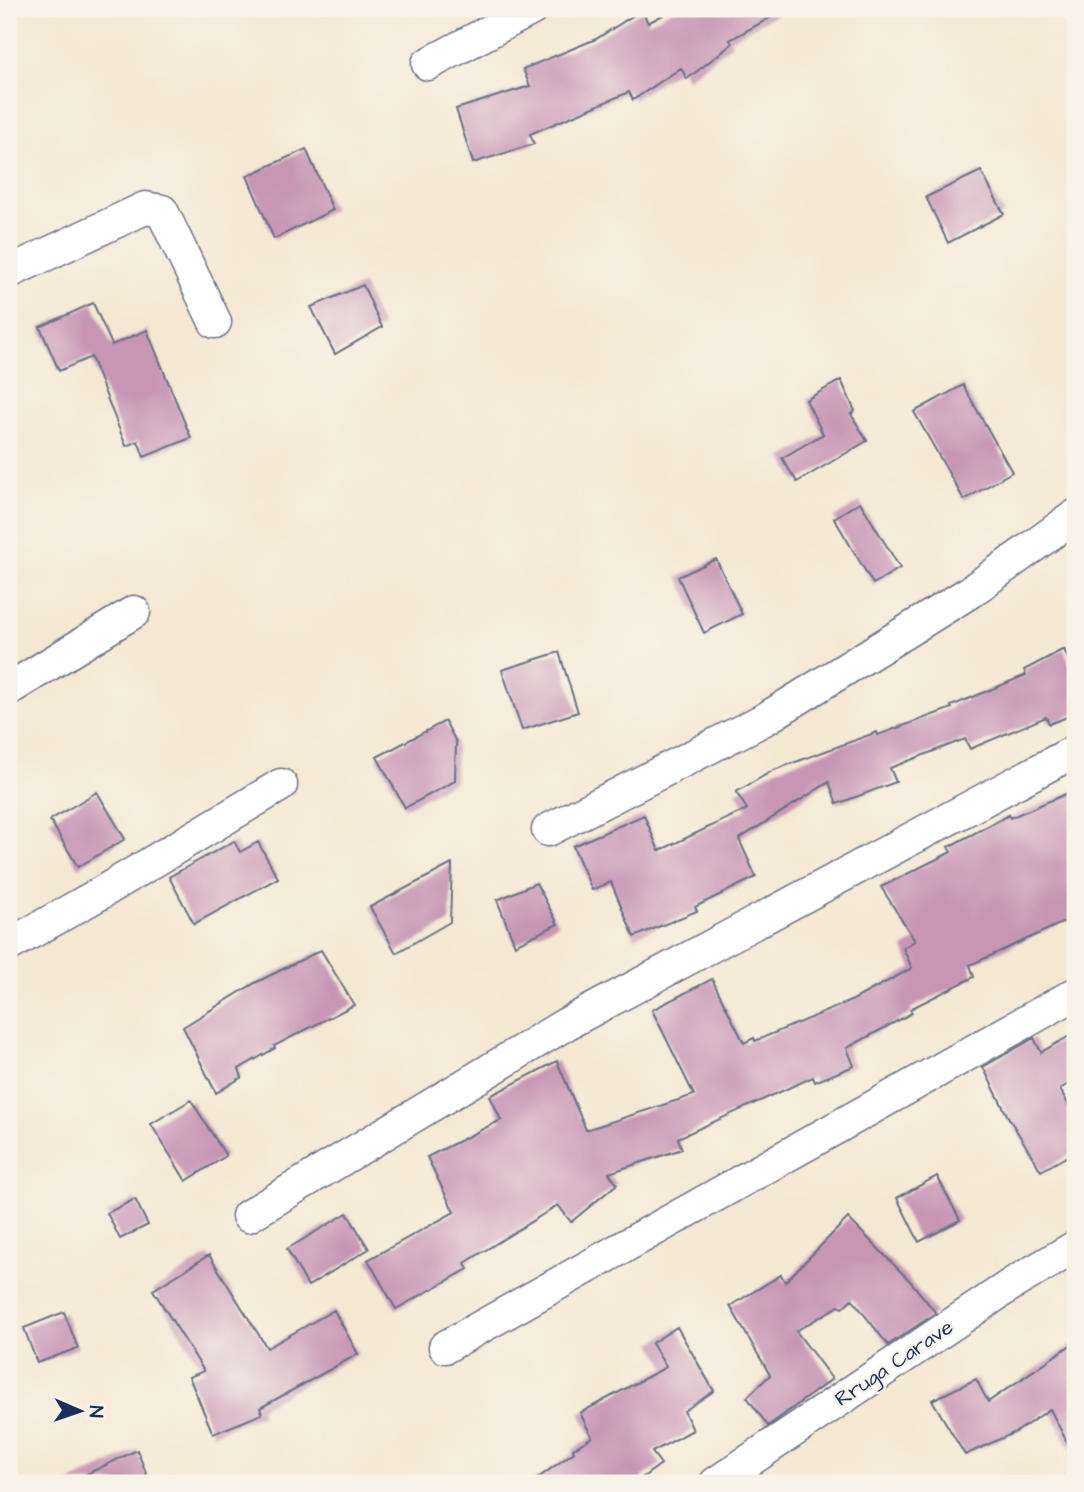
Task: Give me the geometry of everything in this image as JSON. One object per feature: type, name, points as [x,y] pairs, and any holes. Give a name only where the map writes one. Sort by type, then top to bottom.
[{"type":"street","points":[[428,64],[533,9]]},
{"type":"street","points":[[9,272],[145,208],[162,211],[215,323]]},
{"type":"street","points":[[548,830],[765,719],[970,592],[1075,516]]},
{"type":"street","points":[[9,689],[134,612]]},
{"type":"street","points":[[248,1216],[566,1024],[1075,751]]},
{"type":"street","points":[[9,945],[281,785]]},
{"type":"street","points":[[444,1347],[1075,994]]},
{"type":"street","name":"Rruga Carave","points":[[716,1483],[1012,1284],[1075,1247]]},
{"type":"building","points":[[674,9],[786,9],[730,40],[732,44],[687,79],[681,68],[633,100],[629,92],[530,134],[534,144],[473,163],[456,109],[530,86],[523,69],[596,39],[642,10],[648,23]]},
{"type":"building","points":[[306,149],[333,210],[274,239],[247,176]]},
{"type":"building","points":[[981,171],[1004,214],[948,243],[926,197]]},
{"type":"building","points":[[363,285],[382,327],[335,354],[311,307]]},
{"type":"building","points":[[93,303],[112,345],[147,330],[191,438],[144,457],[138,441],[126,446],[91,357],[59,371],[40,327]]},
{"type":"building","points":[[841,380],[855,411],[851,414],[867,441],[797,482],[782,458],[823,434],[806,400]]},
{"type":"building","points":[[963,385],[1012,472],[964,500],[914,412]]},
{"type":"building","points":[[860,502],[900,568],[873,584],[834,518]]},
{"type":"building","points":[[716,559],[742,614],[704,633],[678,577]]},
{"type":"building","points":[[1064,649],[1075,676],[1075,714],[1049,724],[1046,717],[970,749],[965,739],[890,768],[896,782],[837,804],[829,782],[739,839],[756,877],[695,907],[697,911],[634,937],[611,882],[592,890],[573,846],[644,815],[659,851],[747,809],[736,792],[774,770],[952,708],[951,706],[1026,675],[1024,670]]},
{"type":"building","points":[[559,652],[578,712],[522,730],[502,670]]},
{"type":"building","points":[[445,721],[456,742],[455,781],[405,808],[377,757]]},
{"type":"building","points":[[1075,790],[1075,917],[970,965],[974,977],[910,1009],[912,1013],[847,1048],[854,1066],[815,1082],[813,1077],[678,1138],[682,1149],[609,1173],[617,1184],[571,1222],[558,1205],[465,1263],[468,1269],[396,1309],[368,1260],[454,1212],[427,1157],[501,1120],[490,1096],[557,1061],[586,1130],[694,1095],[652,1010],[712,979],[744,1043],[754,1038],[755,1041],[853,1000],[912,968],[903,948],[915,941],[881,887],[951,852],[948,847],[1009,815],[1010,818]]},
{"type":"building","points":[[97,792],[125,839],[78,867],[50,820]]},
{"type":"building","points":[[234,841],[240,852],[258,842],[278,878],[194,924],[169,877]]},
{"type":"building","points":[[452,864],[450,922],[396,953],[370,907]]},
{"type":"building","points":[[536,883],[558,924],[515,945],[497,900]]},
{"type":"building","points":[[321,950],[354,1005],[274,1046],[275,1048],[239,1069],[242,1077],[216,1093],[183,1027],[255,983]]},
{"type":"building","points":[[1075,1033],[1075,1080],[1060,1089],[1075,1117],[1075,1152],[1041,1171],[1007,1115],[983,1067],[1034,1038],[1041,1052]]},
{"type":"building","points":[[191,1100],[226,1156],[186,1181],[151,1124]]},
{"type":"building","points":[[937,1176],[960,1220],[919,1242],[897,1198]]},
{"type":"building","points":[[135,1199],[148,1225],[120,1239],[107,1213]]},
{"type":"building","points":[[347,1213],[369,1249],[308,1286],[287,1249]]},
{"type":"building","points":[[848,1218],[911,1282],[936,1313],[888,1345],[852,1299],[842,1308],[839,1306],[796,1331],[832,1379],[768,1426],[747,1397],[770,1375],[730,1306],[781,1275],[785,1282]]},
{"type":"building","points":[[209,1255],[267,1348],[334,1310],[358,1354],[260,1408],[262,1414],[213,1434],[189,1377],[204,1371],[153,1290]]},
{"type":"building","points":[[64,1312],[78,1348],[37,1363],[24,1328]]},
{"type":"building","points":[[677,1327],[714,1391],[684,1411],[693,1430],[652,1452],[661,1464],[635,1483],[531,1483],[592,1437],[580,1413],[666,1367],[652,1343]]},
{"type":"building","points":[[1075,1342],[1075,1458],[1050,1409],[1018,1431],[965,1455],[932,1400],[976,1379],[988,1402]]},
{"type":"building","points":[[137,1450],[150,1483],[68,1483]]}]
